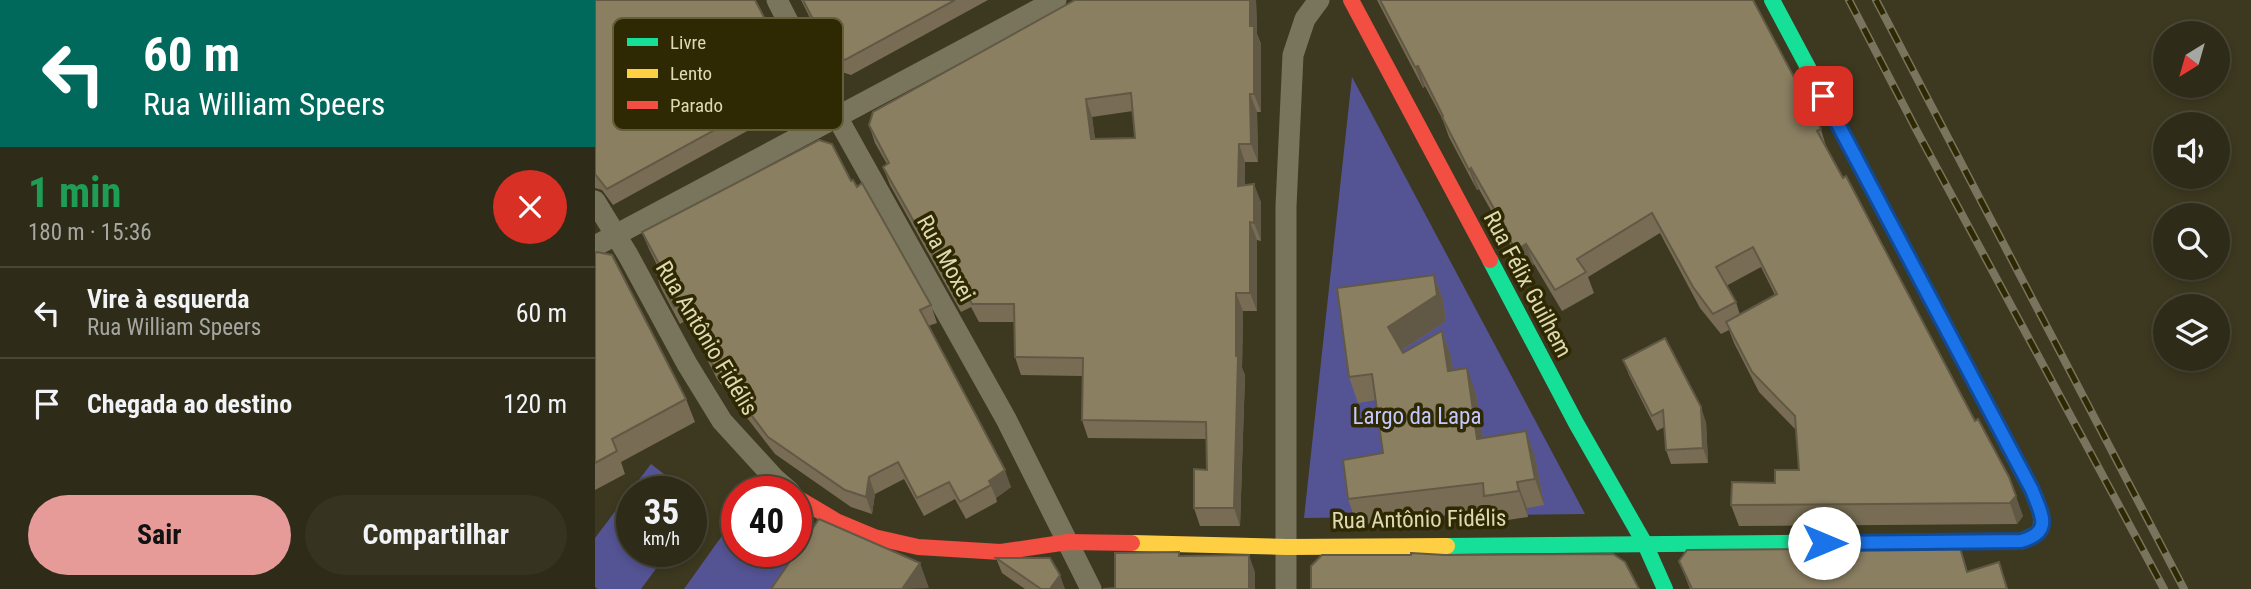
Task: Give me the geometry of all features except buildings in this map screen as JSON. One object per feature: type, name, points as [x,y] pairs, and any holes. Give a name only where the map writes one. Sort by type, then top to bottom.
[{"type":"street","name":"Rua Moxei","points":[[778,0],[787,18]]},
{"type":"street","points":[[843,114],[1056,0]]},
{"type":"street","points":[[1286,589],[1286,206],[1293,55],[1305,19],[1319,0]]},
{"type":"street","name":"Rua Félix Guilhem","points":[[1351,0],[1576,423],[1645,544],[1665,589]]},
{"type":"street","name":"Rua Antônio Fidélis","points":[[812,507],[838,522],[874,537],[918,547],[1001,552],[1067,542],[1287,547],[2021,541],[2035,537],[2041,531],[2043,522],[2032,490],[1772,0]]},
{"type":"street","name":"Rua Moxei","points":[[843,128],[1006,419],[1091,589]]},
{"type":"street","points":[[595,246],[813,130]]},
{"type":"street","name":"Rua Antônio Fidélis","points":[[595,201],[687,365],[722,421],[773,476]]},
{"type":"green space","name":"Largo da Lapa","points":[[1352,77],[1585,514],[1304,518]]},
{"type":"green space","points":[[651,464],[666,476],[642,476]]},
{"type":"green space","points":[[616,510],[616,567],[657,567],[641,589],[595,587],[595,538]]},
{"type":"green space","points":[[721,537],[721,567],[788,567],[794,571],[781,589],[684,589],[700,567],[707,567],[707,557]]},
{"type":"railway","points":[[1849,0],[2164,589]]},
{"type":"railway","points":[[1876,0],[2184,589]]},
{"type":"traffic: fast","points":[[1772,0],[1827,103]]},
{"type":"traffic: fast","points":[[1490,260],[1576,423],[1645,544],[1665,589]]},
{"type":"traffic: fast","points":[[1447,546],[2021,541],[2038,533],[2041,514],[2033,491],[2010,449]]},
{"type":"traffic: slow","points":[[1132,543],[1287,547],[1447,546]]},
{"type":"traffic: jam","points":[[1351,0],[1490,260]]},
{"type":"traffic: jam","points":[[1827,103],[2010,449]]},
{"type":"traffic: jam","points":[[812,507],[838,522],[874,537],[918,547],[1001,552],[1068,542],[1132,543]]},
{"type":"route","points":[[1823,96],[2032,490],[2043,522],[2041,531],[2035,537],[2021,541],[1824,543]]}]
